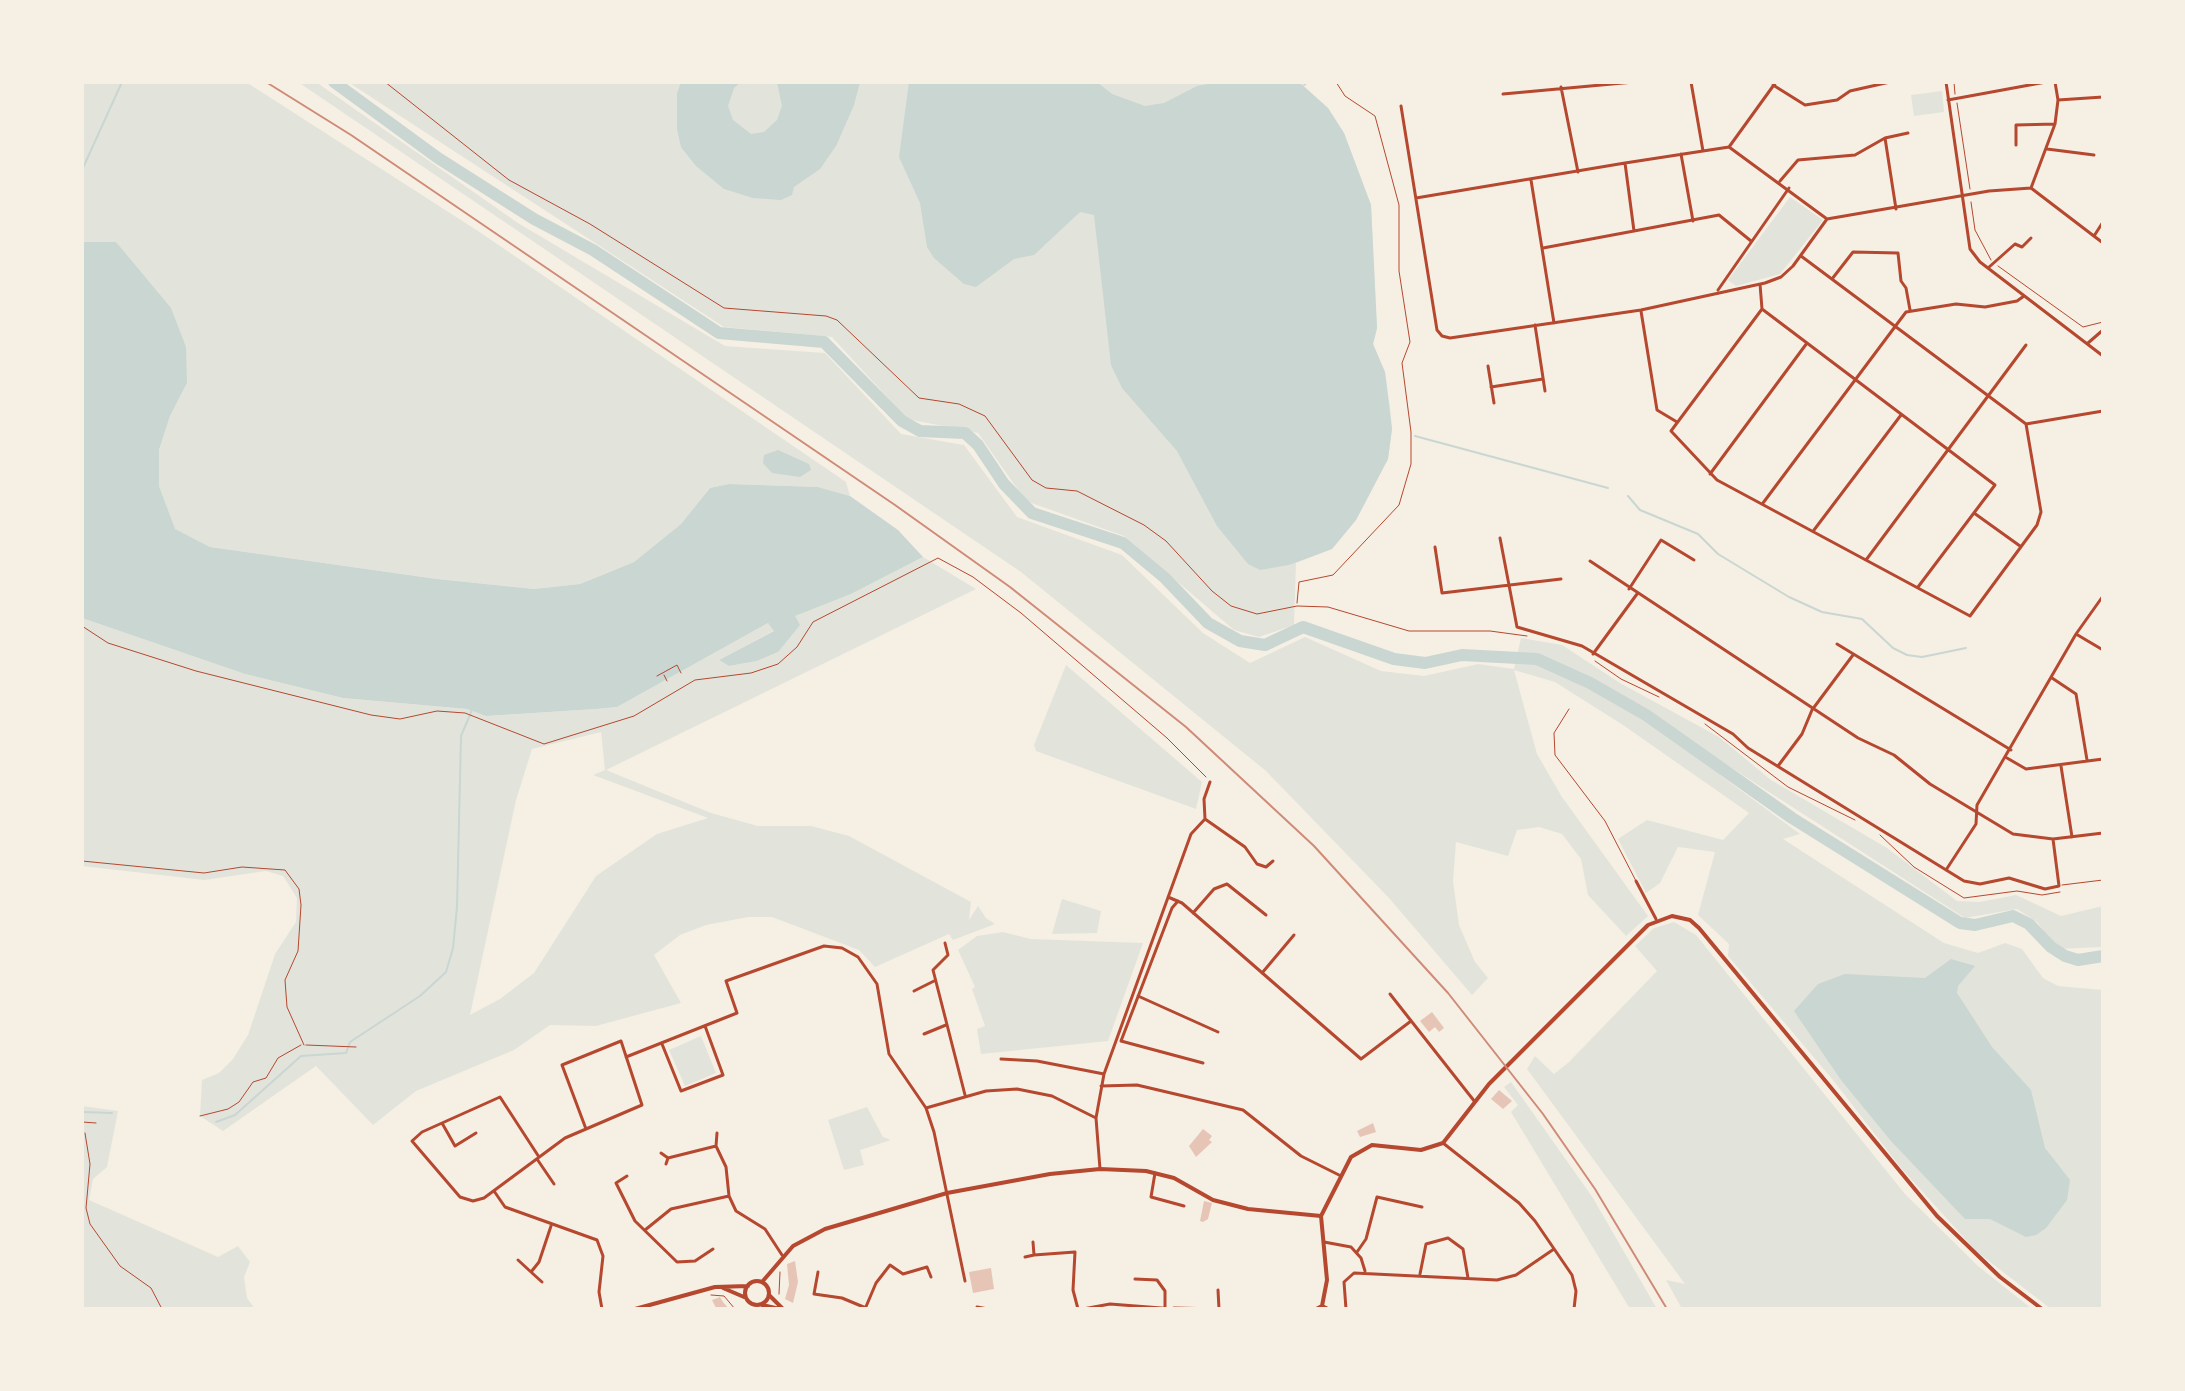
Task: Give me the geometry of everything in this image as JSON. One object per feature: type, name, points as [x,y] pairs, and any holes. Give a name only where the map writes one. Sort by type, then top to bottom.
[{"type":"main road","points":[[1316,1309],[1325,1308],[1327,1280],[1321,1216],[1339,1175],[1351,1157],[1364,1147],[1382,1144],[1421,1150],[1443,1143],[1489,1084],[1532,1045],[1656,919],[1681,916],[1699,928],[1937,1216],[2000,1277],[2042,1309]]},
{"type":"main road","points":[[635,1309],[721,1287],[762,1282],[782,1255],[825,1229],[947,1193],[1020,1179],[1100,1169],[1155,1173],[1188,1184],[1213,1200],[1248,1209],[1321,1216]]},
{"type":"main road","points":[[762,1282],[782,1309]]},
{"type":"main road","points":[[746,1297],[748,1286]]},
{"type":"main road","points":[[721,1287],[746,1297],[752,1303],[782,1309]]},
{"type":"main road","points":[[760,1304],[769,1295]]},
{"type":"street","points":[[1503,94],[1634,82]]},
{"type":"street","points":[[1691,82],[1703,151]]},
{"type":"street","points":[[1729,147],[1775,84],[1805,105],[1837,100],[1850,91],[1890,82]]},
{"type":"street","points":[[1946,82],[1970,249],[1988,268],[2103,356]]},
{"type":"street","points":[[1948,100],[2046,82]]},
{"type":"street","points":[[2031,188],[2055,124],[2058,100],[2055,82]]},
{"type":"street","points":[[1561,87],[1578,172]]},
{"type":"street","points":[[2058,100],[2103,97]]},
{"type":"street","points":[[1401,106],[1437,330],[1450,338],[1641,310],[1760,284],[1781,277],[1801,256],[1827,219],[1971,196],[2031,188],[2103,243]]},
{"type":"street","points":[[2016,145],[2016,125],[2055,124]]},
{"type":"street","points":[[1780,181],[1798,160],[1855,155],[1885,138],[1908,133]]},
{"type":"street","points":[[1885,138],[1896,209]]},
{"type":"street","points":[[1416,198],[1729,147],[1780,181],[1827,219]]},
{"type":"street","points":[[2047,149],[2094,155]]},
{"type":"street","points":[[1681,154],[1694,222]]},
{"type":"street","points":[[1625,163],[1634,231]]},
{"type":"street","points":[[1531,180],[1554,323]]},
{"type":"street","points":[[1717,291],[1789,188]]},
{"type":"street","points":[[1542,248],[1719,215],[1751,241]]},
{"type":"street","points":[[2094,236],[2103,222]]},
{"type":"street","points":[[1988,268],[2015,244],[2022,247],[2031,238]]},
{"type":"street","points":[[1832,280],[1853,252],[1898,253],[1901,281],[1906,288],[1910,310]]},
{"type":"street","points":[[1801,256],[2026,424],[2103,411]]},
{"type":"street","points":[[2103,264],[2100,273],[2103,286]]},
{"type":"street","points":[[1760,284],[1762,309],[1671,431],[1710,474],[1970,616],[2037,525],[2041,512],[2026,424]]},
{"type":"street","points":[[1763,503],[1910,310],[1956,304],[1985,307],[2017,301],[2024,296]]},
{"type":"street","points":[[1762,309],[1995,485],[1918,587]]},
{"type":"street","points":[[1641,310],[1657,410],[1677,422]]},
{"type":"street","points":[[1535,325],[1545,391]]},
{"type":"street","points":[[2088,343],[2103,330]]},
{"type":"street","points":[[1710,474],[1807,343]]},
{"type":"street","points":[[1866,560],[2026,345]]},
{"type":"street","points":[[1488,366],[1494,403]]},
{"type":"street","points":[[1491,387],[1543,379]]},
{"type":"street","points":[[1813,531],[1901,415]]},
{"type":"street","points":[[1974,513],[2021,548]]},
{"type":"street","points":[[1500,538],[1517,627],[1582,646],[1733,734],[1748,748],[1964,881],[1980,884],[2009,878],[2045,889],[2059,886],[2053,839]]},
{"type":"street","points":[[1629,589],[1661,540],[1694,560]]},
{"type":"street","points":[[1435,547],[1442,593],[1561,579]]},
{"type":"street","points":[[1590,561],[1858,738],[1904,761],[1930,784],[2013,834],[2053,839],[2103,833]]},
{"type":"street","points":[[1593,654],[1637,594]]},
{"type":"street","points":[[1946,870],[1976,824],[1977,805],[2007,758],[2076,634],[2103,596]]},
{"type":"street","points":[[2076,634],[2103,650]]},
{"type":"street","points":[[1837,644],[2011,750]]},
{"type":"street","points":[[1778,766],[1853,655]]},
{"type":"street","points":[[2052,678],[2076,694],[2087,761]]},
{"type":"street","points":[[2007,758],[2026,769],[2103,759]]},
{"type":"street","points":[[2061,766],[2072,837]]},
{"type":"street","points":[[1100,1169],[1096,1118],[1104,1074],[1191,834],[1205,819],[1204,799],[1210,782]]},
{"type":"street","points":[[1205,819],[1245,847],[1257,864],[1266,867],[1273,861]]},
{"type":"street","points":[[1636,881],[1656,919]]},
{"type":"street","points":[[1193,913],[1214,889],[1227,884],[1266,915]]},
{"type":"street","points":[[1167,897],[1193,913],[1361,1059],[1411,1021]]},
{"type":"street","points":[[1178,901],[1172,908],[1121,1041],[1203,1063]]},
{"type":"street","points":[[1262,973],[1294,935]]},
{"type":"street","points":[[945,943],[948,955],[933,970],[934,981],[965,1095]]},
{"type":"street","points":[[626,1057],[737,1013],[726,981],[824,946],[842,948],[858,957],[877,984],[889,1054],[926,1108],[965,1281]]},
{"type":"street","points":[[914,991],[934,981]]},
{"type":"street","points":[[1390,994],[1475,1102]]},
{"type":"street","points":[[1138,996],[1218,1032]]},
{"type":"street","points":[[924,1034],[946,1025]]},
{"type":"street","points":[[662,1044],[681,1091],[723,1075],[705,1026]]},
{"type":"street","points":[[554,1184],[538,1158],[500,1097],[415,1136],[412,1141],[460,1197],[473,1201],[494,1191],[538,1158],[565,1138],[586,1129],[642,1105],[621,1041],[562,1065],[586,1129]]},
{"type":"street","points":[[1001,1059],[1037,1061],[1104,1074]]},
{"type":"street","points":[[1101,1086],[1137,1085],[1243,1110],[1301,1156],[1339,1175]]},
{"type":"street","points":[[926,1108],[965,1095],[1002,1089],[1030,1090],[1069,1102],[1096,1118]]},
{"type":"street","points":[[442,1123],[455,1146],[476,1133]]},
{"type":"street","points":[[717,1133],[716,1146],[726,1167],[729,1196],[741,1216],[765,1229],[782,1255]]},
{"type":"street","points":[[1443,1143],[1519,1203],[1576,1284],[1574,1309]]},
{"type":"street","points":[[661,1153],[668,1158],[716,1146]]},
{"type":"street","points":[[666,1164],[668,1158]]},
{"type":"street","points":[[1155,1173],[1151,1197],[1184,1206]]},
{"type":"street","points":[[627,1176],[616,1183],[635,1221],[677,1262],[695,1261],[713,1249]]},
{"type":"street","points":[[494,1191],[505,1207],[594,1237],[599,1244],[602,1309]]},
{"type":"street","points":[[645,1230],[671,1209],[729,1196]]},
{"type":"street","points":[[1357,1252],[1366,1239],[1377,1197],[1422,1207]]},
{"type":"street","points":[[531,1272],[539,1262],[551,1224]]},
{"type":"street","points":[[1420,1274],[1421,1253],[1426,1244],[1448,1238],[1463,1249],[1468,1278]]},
{"type":"street","points":[[1033,1242],[1034,1255]]},
{"type":"street","points":[[1324,1242],[1341,1243],[1357,1252],[1365,1271]]},
{"type":"street","points":[[1346,1309],[1344,1282],[1354,1273],[1365,1271],[1508,1279],[1554,1249]]},
{"type":"street","points":[[1025,1257],[1075,1252],[1073,1290],[1080,1309],[1220,1309],[1218,1290]]},
{"type":"street","points":[[518,1260],[542,1282]]},
{"type":"street","points":[[818,1272],[814,1294],[842,1298],[866,1309],[876,1283],[890,1265],[903,1274],[927,1267],[931,1277]]},
{"type":"street","points":[[1135,1279],[1157,1280],[1165,1291],[1165,1308]]},
{"type":"street","points":[[977,1307],[988,1309]]},
{"type":"lane","points":[[1569,709],[1554,733],[1555,755],[1605,821],[1636,881]]},
{"type":"lane","points":[[2059,886],[2103,880]]},
{"type":"path","points":[[385,82],[509,180],[590,224],[724,308],[826,316],[837,320],[919,398],[959,404],[985,416],[1032,480],[1046,488],[1077,491],[1144,525],[1166,541],[1212,591],[1231,606],[1257,614],[1297,606],[1343,610],[1409,631],[1490,631],[1536,637]]},
{"type":"path","points":[[1297,606],[1299,582],[1333,575],[1399,505],[1411,464],[1411,432],[1402,363],[1410,342],[1399,271],[1399,205],[1375,116],[1345,96],[1336,82]]},
{"type":"path","points":[[1954,82],[1975,230],[1985,254],[2083,327],[2103,322]]},
{"type":"path","points":[[82,626],[108,643],[196,671],[371,715],[400,719],[437,711],[466,713],[544,744],[634,716],[695,680],[751,673],[778,664],[797,647],[813,622],[938,558],[973,577],[1021,613],[1167,738],[1210,782]]},
{"type":"path","points":[[657,676],[677,665],[681,673]]},
{"type":"path","points":[[663,673],[667,681]]},
{"type":"path","points":[[82,861],[204,873],[242,867],[285,870],[299,889],[301,905],[298,951],[285,980],[287,1007],[304,1045]]},
{"type":"path","points":[[200,1116],[219,1112],[239,1102],[253,1082],[266,1078],[278,1058],[297,1045],[356,1047]]},
{"type":"path","points":[[82,1122],[96,1123]]},
{"type":"path","points":[[85,1133],[90,1164],[86,1208],[90,1224],[120,1266],[151,1288],[162,1309]]},
{"type":"path","points":[[775,1263],[781,1274],[776,1297]]},
{"type":"path","points":[[705,1295],[724,1296],[735,1309]]},
{"type":"shaded area","points":[[82,82],[246,82],[478,231],[846,482],[850,496],[818,487],[729,484],[710,488],[681,524],[634,562],[580,584],[534,589],[437,579],[210,547],[174,529],[159,486],[159,450],[170,416],[187,383],[116,242],[82,242]]},
{"type":"shaded area","points":[[298,82],[316,82],[518,223],[725,346],[825,353],[901,434],[964,445],[1017,517],[1122,555],[1203,633],[1250,663],[1305,637],[1381,671],[1424,676],[1478,664],[1514,669],[1521,638],[1562,645],[1620,683],[1719,737],[1771,780],[1887,848],[1957,901],[1979,902],[2016,895],[2061,916],[2103,906],[2103,947],[2057,949],[2037,922],[2017,909],[1965,918],[1727,765],[1720,775],[1800,834],[1783,839],[1944,943],[1978,953],[2005,943],[2022,949],[2043,978],[2058,986],[2103,990],[2103,1309],[2051,1309],[1976,1251],[1901,1168],[1833,1080],[1728,956],[1729,944],[1698,915],[1715,852],[1678,847],[1660,883],[1646,893],[1618,839],[1647,820],[1723,840],[1749,813],[1623,725],[1555,682],[1514,670],[1537,754],[1562,797],[1648,916],[1626,936],[1588,895],[1581,859],[1562,834],[1539,827],[1517,830],[1508,856],[1456,842],[1453,881],[1459,925],[1475,962],[1488,978],[1472,995],[1389,898],[1266,771],[1021,572]]},
{"type":"shaded area","points":[[348,82],[1299,82],[1328,108],[1344,133],[1371,205],[1377,328],[1373,344],[1385,372],[1390,407],[1392,429],[1388,459],[1356,520],[1332,549],[1296,563],[1294,625],[1259,637],[1234,630],[1124,536],[1026,501],[978,433],[907,419],[832,337],[724,327]]},
{"type":"shaded area","points":[[681,82],[741,82],[734,88],[728,106],[733,120],[751,134],[764,132],[777,120],[782,106],[777,82],[860,82],[854,105],[836,146],[820,169],[794,187],[792,195],[781,200],[753,198],[724,189],[696,166],[681,147],[677,129],[677,94]]},
{"type":"shaded area","points":[[909,82],[1097,82],[1112,94],[1145,106],[1164,103],[1197,86],[1219,82],[1299,82],[1328,108],[1344,133],[1371,205],[1377,328],[1373,344],[1385,372],[1392,429],[1388,459],[1356,520],[1332,549],[1289,565],[1260,570],[1248,564],[1217,526],[1177,451],[1122,388],[1111,365],[1094,215],[1080,212],[1034,255],[1014,259],[976,287],[964,284],[934,258],[927,247],[920,203],[899,157]]},
{"type":"shaded area","points":[[1942,91],[1944,112],[1914,116],[1911,95]]},
{"type":"shaded area","points":[[1790,197],[1823,220],[1780,274],[1736,286],[1728,280]]},
{"type":"shaded area","points":[[82,242],[116,242],[171,308],[186,347],[187,383],[170,416],[159,450],[159,486],[175,529],[210,547],[437,579],[534,589],[580,584],[634,562],[681,524],[710,488],[729,484],[818,487],[850,496],[898,530],[923,557],[851,594],[795,616],[800,625],[778,652],[757,661],[729,666],[719,660],[774,631],[768,623],[617,707],[596,709],[486,716],[467,709],[343,698],[245,674],[82,618]]},
{"type":"shaded area","points":[[778,450],[809,464],[811,470],[800,477],[772,473],[763,463],[764,455]]},
{"type":"shaded area","points":[[923,557],[976,589],[606,770],[711,813],[758,826],[811,826],[849,836],[971,902],[969,920],[978,906],[986,918],[995,924],[953,940],[949,934],[875,967],[859,950],[772,917],[748,917],[706,925],[680,935],[654,955],[681,1003],[596,1026],[550,1025],[514,1050],[416,1091],[373,1125],[316,1066],[223,1131],[200,1116],[202,1080],[219,1073],[233,1059],[248,1035],[275,954],[296,922],[297,898],[283,876],[266,871],[204,880],[82,866],[82,618],[245,674],[343,698],[467,709],[487,716],[617,707],[768,623],[775,630],[719,660],[729,666],[757,661],[778,652],[794,616],[851,594]],"holes":[[[601,732],[605,770],[593,775],[708,818],[657,834],[596,876],[534,973],[500,999],[470,1015],[516,800],[532,749]]]},
{"type":"shaded area","points":[[1066,665],[1202,782],[1196,809],[1036,751],[1034,745]]},
{"type":"shaded area","points":[[1062,899],[1101,911],[1097,933],[1052,934]]},
{"type":"shaded area","points":[[1674,922],[1696,935],[1905,1194],[1978,1266],[2032,1309],[1682,1309],[1666,1280],[1685,1284],[1527,1069],[1535,1056],[1554,1074],[1569,1062],[1657,971],[1635,946],[1654,928]]},
{"type":"shaded area","points":[[1003,932],[1031,939],[1143,943],[1108,1041],[981,1054],[977,1029],[985,1026],[972,989],[975,987],[958,950],[977,936]]},
{"type":"shaded area","points":[[1951,959],[1975,966],[1958,986],[1957,993],[1992,1047],[2031,1090],[2045,1148],[2070,1180],[2067,1200],[2046,1228],[2036,1235],[2026,1237],[1990,1219],[1965,1219],[1891,1141],[1841,1080],[1794,1011],[1818,984],[1845,974],[1925,978]]},
{"type":"shaded area","points":[[701,1036],[716,1073],[685,1086],[669,1050]]},
{"type":"shaded area","points":[[1511,1082],[1593,1198],[1657,1309],[1630,1309],[1511,1112],[1518,1105],[1504,1087]]},
{"type":"shaded area","points":[[82,1106],[118,1111],[107,1167],[93,1179],[89,1200],[218,1257],[238,1246],[250,1262],[244,1277],[247,1298],[255,1309],[82,1309]]},
{"type":"shaded area","points":[[867,1107],[883,1137],[891,1140],[860,1150],[864,1165],[844,1170],[828,1120]]},
{"type":"building","points":[[1432,1012],[1444,1028],[1439,1032],[1435,1027],[1429,1032],[1420,1021]]},
{"type":"building","points":[[1499,1090],[1512,1101],[1503,1109],[1491,1099]]},
{"type":"building","points":[[1373,1123],[1376,1132],[1360,1137],[1357,1131]]},
{"type":"building","points":[[1203,1129],[1212,1136],[1209,1140],[1212,1142],[1196,1157],[1189,1146]]},
{"type":"building","points":[[1204,1201],[1212,1203],[1208,1219],[1203,1222],[1200,1221]]},
{"type":"building","points":[[795,1261],[798,1282],[793,1303],[785,1299],[789,1285],[787,1264]]},
{"type":"building","points":[[991,1268],[994,1289],[973,1293],[969,1272]]},
{"type":"building","points":[[720,1297],[729,1309],[716,1308],[712,1300]]},
{"type":"waterway","points":[[82,170],[122,82]]},
{"type":"waterway","points":[[334,82],[438,158],[534,219],[593,250],[719,333],[824,342],[902,421],[920,431],[965,433],[978,445],[1004,484],[1032,513],[1123,543],[1165,578],[1208,623],[1240,641],[1265,645],[1303,627],[1394,659],[1425,663],[1462,655],[1537,659],[1590,683],[1646,715],[1792,818],[1960,923],[1975,925],[2013,916],[2029,924],[2051,947],[2065,956],[2078,960],[2103,956]]},
{"type":"waterway","points":[[1304,85],[1308,82]]},
{"type":"waterway","points":[[1415,436],[1608,488]]},
{"type":"waterway","points":[[1628,496],[1640,510],[1698,534],[1718,554],[1789,597],[1822,612],[1862,619],[1893,648],[1907,655],[1922,657],[1966,648]]},
{"type":"waterway","points":[[216,1122],[235,1115],[301,1056],[346,1053],[350,1042],[420,996],[446,972],[453,948],[457,907],[461,736],[472,710]]},
{"type":"waterway","points":[[82,1112],[112,1113]]},
{"type":"railway","points":[[266,82],[351,135],[895,505],[1010,587],[1186,727],[1314,846],[1448,993],[1543,1114],[1595,1189],[1667,1309]]}]
